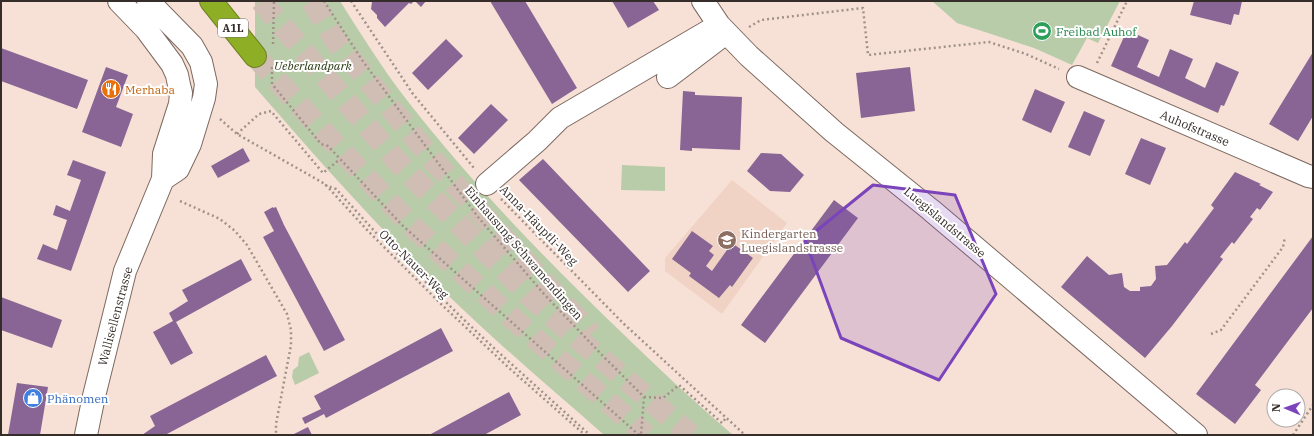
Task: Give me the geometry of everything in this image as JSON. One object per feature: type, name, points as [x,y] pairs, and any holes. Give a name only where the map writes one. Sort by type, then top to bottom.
[{"type":"highway","name":"A1L","points":[[211,1],[267,55]]},
{"type":"street","name":"Wallisellenstrasse","points":[[86,435],[94,396],[125,271],[163,179],[164,154],[180,104],[181,93],[177,75],[169,59],[151,35],[119,1]]},
{"type":"street","name":"Wallisellenstrasse","points":[[148,1],[192,46],[201,62],[206,84],[204,98],[190,144],[178,168],[163,179]]},
{"type":"street","name":"Luegislandstrasse","points":[[703,1],[731,29],[749,56],[834,132],[930,210],[1196,435]]},
{"type":"street","points":[[487,184],[537,141],[560,118],[731,29]]},
{"type":"street","points":[[668,77],[731,29]]},
{"type":"street","name":"Auhofstrasse","points":[[1083,79],[1313,177]]},
{"type":"path","points":[[274,1],[267,55],[272,84],[321,144],[328,146],[403,226],[640,435]]},
{"type":"path","name":"Einhausung Schwamendingen","points":[[324,1],[362,60],[478,217],[544,294],[644,397]]},
{"type":"path","name":"Anna-Häuptli-Weg","points":[[351,1],[413,94],[487,184],[624,324],[745,435]]},
{"type":"path","points":[[731,29],[761,20],[863,8],[868,55],[989,42],[1026,54],[1083,79],[1127,1]]},
{"type":"path","points":[[237,134],[259,114],[271,111],[323,173],[340,158]]},
{"type":"path","name":"Otto-Nauer-Weg","points":[[220,119],[237,134],[325,184],[368,231],[442,305],[509,368],[585,435]]},
{"type":"path","points":[[325,184],[336,189],[378,235],[459,315],[590,435]]},
{"type":"path","points":[[180,201],[220,219],[235,231],[247,245],[287,314],[291,330],[291,345],[276,424],[276,435]]},
{"type":"path","points":[[1211,334],[1221,330],[1283,247],[1285,237]]},
{"type":"path","points":[[640,435],[644,397],[662,398],[679,385],[722,423],[726,418]]},
{"type":"path","points":[[1293,435],[1313,405]]},
{"type":"highlighted area","points":[[873,185],[955,195],[996,294],[939,380],[841,338],[805,240]]},
{"type":"shaded area","name":"Kindergarten Luegislandstrasse","points":[[732,180],[787,223],[722,314],[665,271],[665,258]]},
{"type":"green space","name":"Ueberlandpark","points":[[255,1],[340,1],[372,51],[406,99],[481,189],[534,246],[589,301],[674,383],[733,435],[604,435],[492,336],[455,302],[377,224],[255,87]]},
{"type":"green space","name":"Freibad Auhof","points":[[932,1],[1120,1],[1098,43],[1087,38],[1072,65],[1034,48],[957,23]]},
{"type":"green space","points":[[622,165],[665,167],[665,191],[621,190]]},
{"type":"green space","points":[[309,352],[319,373],[295,385],[292,377],[293,370],[298,366],[299,357]]},
{"type":"building","points":[[414,1],[411,4],[409,3],[385,27],[371,9],[372,2]]},
{"type":"building","points":[[415,1],[426,1],[421,7]]},
{"type":"building","points":[[490,1],[525,1],[577,88],[552,104]]},
{"type":"building","points":[[612,1],[653,1],[659,10],[628,28]]},
{"type":"building","points":[[1194,1],[1242,1],[1239,15],[1234,14],[1231,25],[1190,15]]},
{"type":"building","points":[[1127,30],[1149,40],[1137,67],[1159,77],[1170,49],[1193,59],[1185,78],[1205,88],[1216,62],[1239,72],[1224,106],[1221,105],[1218,113],[1111,66]]},
{"type":"building","points":[[446,39],[463,56],[428,90],[412,73]]},
{"type":"building","points":[[1,48],[88,80],[77,109],[1,81]]},
{"type":"building","points":[[1313,52],[1313,116],[1298,141],[1269,124]]},
{"type":"building","points":[[106,67],[128,75],[116,107],[133,114],[121,147],[82,132]]},
{"type":"building","points":[[910,67],[915,111],[861,118],[856,73]]},
{"type":"building","points":[[1035,89],[1065,102],[1051,133],[1022,120]]},
{"type":"building","points":[[683,91],[695,92],[695,95],[742,97],[740,150],[692,148],[692,151],[680,150]]},
{"type":"building","points":[[491,104],[508,120],[474,154],[458,138]]},
{"type":"building","points":[[1084,111],[1105,120],[1090,156],[1068,147]]},
{"type":"building","points":[[1141,138],[1166,148],[1150,185],[1125,174]]},
{"type":"building","points":[[243,148],[250,161],[218,178],[211,166]]},
{"type":"building","points":[[761,153],[781,154],[804,175],[790,192],[770,191],[747,171]]},
{"type":"building","points":[[543,159],[650,271],[628,292],[519,180]]},
{"type":"building","points":[[73,160],[106,172],[71,271],[37,259],[43,244],[57,250],[67,220],[53,215],[56,205],[70,211],[81,180],[67,175]]},
{"type":"building","points":[[1235,172],[1261,184],[1259,185],[1273,192],[1260,210],[1257,208],[1250,217],[1253,219],[1234,244],[1232,242],[1220,257],[1223,259],[1172,326],[1145,358],[1061,287],[1087,256],[1109,275],[1122,273],[1124,287],[1130,291],[1140,291],[1140,287],[1151,286],[1156,279],[1155,266],[1167,265],[1185,242],[1187,244],[1214,208],[1211,205]]},
{"type":"building","points":[[834,200],[858,218],[765,343],[741,325]]},
{"type":"building","points":[[276,207],[345,340],[324,351],[263,237],[274,231],[264,212]]},
{"type":"building","points":[[692,231],[713,246],[709,251],[714,255],[706,266],[712,271],[732,243],[753,258],[732,287],[730,285],[719,298],[689,276],[691,273],[672,259]]},
{"type":"building","points":[[1313,236],[1313,308],[1255,385],[1261,390],[1235,424],[1196,394]]},
{"type":"building","points":[[241,259],[252,280],[176,322],[193,353],[171,365],[153,332],[173,321],[169,313],[188,301],[182,290]]},
{"type":"building","points":[[1,297],[62,320],[52,348],[1,330]]},
{"type":"building","points":[[441,328],[453,351],[326,418],[324,414],[305,424],[302,418],[321,409],[314,396]]},
{"type":"building","points":[[266,355],[277,376],[165,435],[142,435],[155,426],[150,416]]},
{"type":"building","points":[[17,383],[48,387],[40,435],[8,435]]},
{"type":"building","points":[[509,392],[521,415],[484,435],[429,435]]},
{"type":"building","points":[[308,427],[312,435],[292,435]]},
{"type":"tunnel","points":[[261,1],[395,159],[530,296],[691,435]]},
{"type":"tunnel","points":[[312,1],[336,41],[432,159],[591,334]]},
{"type":"tunnel","points":[[255,56],[409,223],[530,334],[646,435]]},
{"type":"place","name":"Freibad Auhof","points":[[1042,31]]},
{"type":"place","name":"Merhaba","points":[[111,89]]},
{"type":"place","name":"Kindergarten Luegislandstrasse","points":[[727,240]]},
{"type":"place","name":"Phänomen","points":[[33,398]]}]
